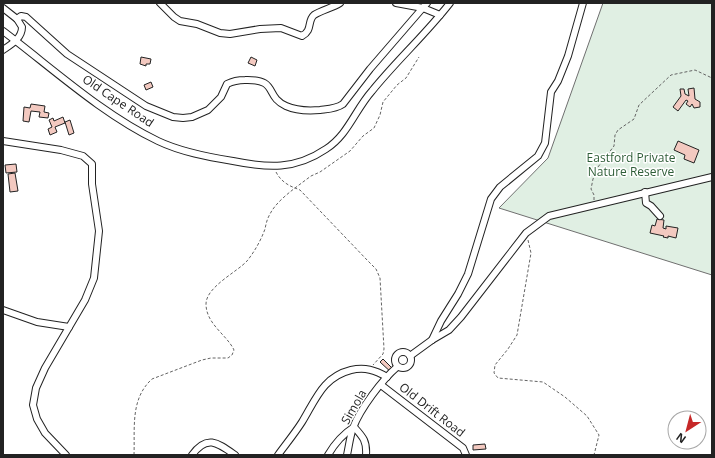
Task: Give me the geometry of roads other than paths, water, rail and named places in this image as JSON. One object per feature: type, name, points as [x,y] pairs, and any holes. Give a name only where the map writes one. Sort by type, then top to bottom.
[{"type":"street","points":[[160,3],[180,21],[197,24],[220,33],[230,34],[260,29],[280,28],[302,36],[307,34],[310,29],[312,18],[315,14],[340,3]]},
{"type":"street","points":[[396,3],[425,6],[440,15]]},
{"type":"street","name":"Old Cape Road","points":[[3,30],[95,102],[126,123],[158,141],[181,150],[208,157],[273,167],[298,162],[314,156],[327,149],[337,141],[344,134],[371,91],[450,3]]},
{"type":"street","points":[[432,340],[468,274],[491,199],[500,186],[538,156],[545,143],[551,92],[558,81],[568,56],[583,3]]},
{"type":"street","points":[[17,19],[21,16],[26,17],[67,54],[146,106],[173,117],[183,118],[208,110],[221,97],[227,84],[238,80],[262,81],[270,88],[274,96],[280,102],[295,109],[307,111],[338,107],[343,104],[370,69],[425,6]]},
{"type":"street","points":[[3,8],[17,19],[22,27],[21,34],[3,50]]},
{"type":"street","points":[[3,141],[61,150],[83,156],[92,164],[92,184],[98,230],[94,278],[85,300],[45,368],[36,388],[33,405],[37,418],[45,433],[66,455]]},
{"type":"street","points":[[410,356],[449,330],[461,318],[526,233],[549,216],[712,177]]},
{"type":"street","points":[[645,192],[646,203],[660,216]]},
{"type":"street","points":[[3,310],[37,322],[69,327]]},
{"type":"street","points":[[402,352],[410,356],[411,363],[407,368],[403,369],[397,367],[394,361],[396,355],[402,352]]},
{"type":"street","name":"Simola","points":[[347,455],[357,419],[381,385],[397,367]]},
{"type":"street","points":[[278,455],[330,379],[341,373],[356,369],[370,369],[388,376]]},
{"type":"street","name":"Old Drift Road","points":[[381,385],[464,448],[466,455]]},
{"type":"street","points":[[328,455],[344,433],[354,426],[366,444],[366,455]]},
{"type":"street","points":[[192,455],[200,445],[208,442],[217,443],[235,455]]},
{"type":"park label","name":"Eastford Private Nature Reserve","points":[[631,165]]}]
